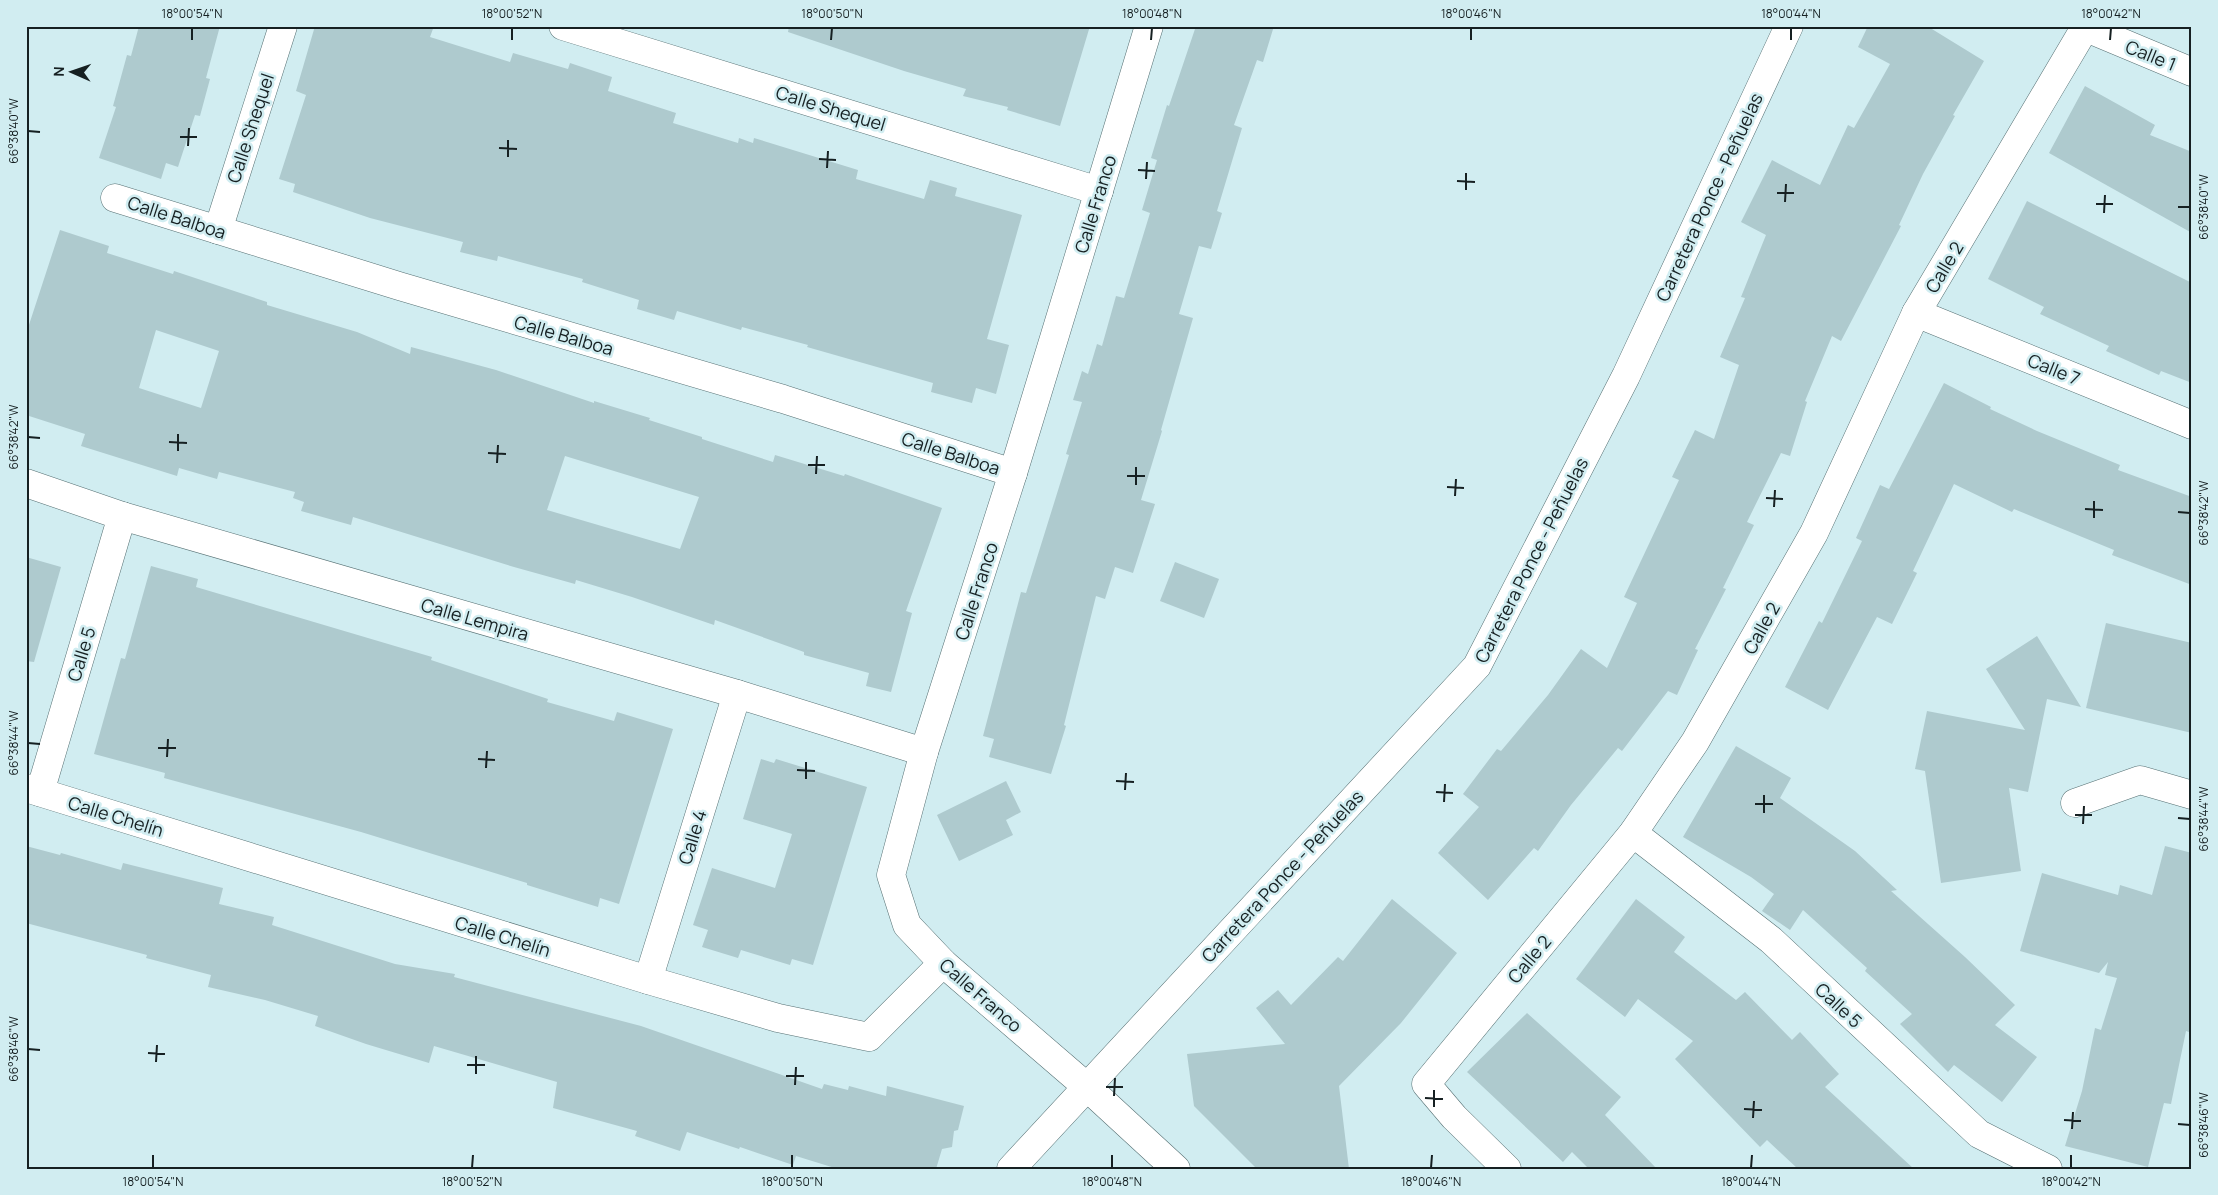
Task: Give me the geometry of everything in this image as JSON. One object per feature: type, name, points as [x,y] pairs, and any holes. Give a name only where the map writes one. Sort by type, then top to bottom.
[{"type":"street","name":"Calle Shequel","points":[[218,230],[283,26]]},
{"type":"street","name":"Calle Shequel","points":[[563,26],[1100,191]]},
{"type":"street","name":"Calle Franco","points":[[1149,26],[1013,473],[924,752],[891,875],[908,925],[943,963],[1087,1087],[1176,1169]]},
{"type":"street","name":"Carretera Ponce - Peñuelas","points":[[1011,1169],[1477,666],[1626,376],[1789,26]]},
{"type":"street","name":"Calle 1","points":[[2084,27],[2192,72]]},
{"type":"street","name":"Calle 2","points":[[1507,1169],[1417,1081],[1633,833],[1695,742],[1814,533],[1916,313],[2084,27]]},
{"type":"street","name":"Calle Balboa","points":[[115,198],[399,286],[783,399],[1013,473]]},
{"type":"street","name":"Calle 7","points":[[1916,313],[2192,425]]},
{"type":"street","name":"Calle Lempira","points":[[26,483],[122,516],[737,694],[924,752]]},
{"type":"street","name":"Calle 5","points":[[33,790],[122,516]]},
{"type":"street","name":"Calle 4","points":[[648,980],[737,694]]},
{"type":"street","points":[[2075,804],[2140,780],[2192,795]]},
{"type":"street","name":"Calle Chelín","points":[[33,790],[648,980],[778,1018],[869,1037],[943,963]]},
{"type":"street","name":"Calle 5","points":[[1633,833],[1771,940],[1979,1134],[2048,1169]]},
{"type":"building","points":[[139,26],[220,26],[206,78],[210,79],[200,116],[195,115],[178,167],[166,163],[161,179],[99,158],[116,107],[113,106],[127,55],[131,56]]},
{"type":"building","points":[[315,26],[434,26],[430,37],[510,62],[513,53],[568,69],[570,63],[612,77],[608,91],[676,113],[673,123],[738,143],[739,138],[753,143],[754,138],[858,170],[856,179],[924,199],[930,180],[957,188],[955,196],[1022,215],[987,339],[1009,345],[996,394],[976,388],[972,403],[931,392],[933,383],[807,347],[808,345],[742,327],[741,330],[677,311],[674,320],[637,309],[639,300],[582,282],[583,279],[498,256],[497,261],[460,252],[463,242],[370,218],[293,192],[295,184],[279,179],[306,95],[296,91]]},
{"type":"building","points":[[789,26],[1090,26],[1060,126],[1007,110],[1008,107],[963,96],[966,89],[904,71],[788,32]]},
{"type":"building","points":[[1196,26],[1274,26],[1263,62],[1257,60],[1234,125],[1242,128],[1217,211],[1222,213],[1211,249],[1199,246],[1179,314],[1193,318],[1141,500],[1155,504],[1133,573],[1115,567],[1105,599],[1096,596],[1064,725],[1066,726],[1051,774],[989,757],[994,739],[983,736],[1021,592],[1026,593],[1069,455],[1066,454],[1082,402],[1073,400],[1082,371],[1088,374],[1097,344],[1102,346],[1116,296],[1124,298],[1150,213],[1142,210],[1157,160],[1151,158],[1167,105],[1169,106]]},
{"type":"building","points":[[1868,26],[1927,26],[1984,61],[1953,115],[1955,116],[1923,174],[1899,225],[1901,226],[1841,341],[1832,336],[1805,401],[1807,402],[1790,456],[1781,453],[1747,522],[1754,525],[1723,588],[1726,589],[1695,649],[1698,650],[1677,695],[1668,691],[1622,751],[1618,748],[1571,805],[1538,851],[1534,848],[1488,900],[1438,853],[1479,807],[1463,794],[1497,749],[1501,751],[1548,695],[1581,649],[1607,668],[1637,603],[1624,597],[1679,480],[1672,477],[1695,430],[1714,439],[1739,365],[1720,357],[1745,298],[1741,297],[1766,235],[1741,222],[1772,160],[1820,185],[1848,125],[1854,128],[1890,64],[1858,47]]},
{"type":"building","points":[[2085,86],[2155,125],[2150,135],[2192,152],[2192,233],[2049,153]]},
{"type":"building","points":[[2027,201],[2192,283],[2192,383],[2161,371],[2159,375],[2106,351],[2109,346],[2040,314],[2044,307],[1988,279]]},
{"type":"building","points":[[60,230],[109,246],[107,253],[173,274],[174,271],[267,302],[267,305],[357,332],[410,354],[411,347],[496,370],[594,403],[594,401],[650,418],[649,420],[702,437],[702,439],[773,462],[775,455],[844,476],[845,474],[942,508],[906,611],[912,613],[891,692],[866,686],[869,673],[804,655],[804,652],[715,620],[714,625],[576,580],[575,584],[514,567],[353,517],[351,525],[301,511],[304,502],[293,498],[295,492],[219,472],[217,479],[179,468],[177,476],[81,446],[85,434],[26,415],[26,334]],"holes":[[[156,330],[219,351],[201,408],[139,388]],[[565,456],[699,497],[680,549],[547,510]]]},
{"type":"building","points":[[1944,383],[1991,407],[1990,409],[2037,431],[2120,465],[2118,470],[2192,497],[2192,585],[2112,555],[2114,550],[2014,509],[2012,512],[1954,484],[1913,571],[1917,573],[1892,624],[1877,617],[1828,710],[1785,687],[1819,621],[1822,623],[1862,541],[1856,538],[1880,485],[1889,489]]},
{"type":"building","points":[[26,557],[61,567],[34,662],[26,661]]},
{"type":"building","points":[[1175,562],[1219,579],[1204,618],[1160,601]]},
{"type":"building","points":[[151,566],[198,579],[196,587],[432,657],[431,660],[548,699],[547,702],[614,721],[617,712],[673,729],[619,904],[600,898],[598,907],[361,832],[164,778],[165,773],[94,754],[121,658],[125,659]]},
{"type":"building","points":[[2106,623],[2192,643],[2192,733],[2086,708]]},
{"type":"building","points":[[2037,636],[2081,707],[2047,699],[2028,792],[2009,788],[2021,871],[1941,883],[1925,771],[1915,769],[1927,711],[2025,730],[1986,669]]},
{"type":"building","points":[[1736,746],[1791,778],[1780,798],[1855,851],[1897,890],[1891,891],[2015,1005],[1995,1025],[2037,1057],[2002,1102],[1954,1065],[1948,1072],[1900,1024],[1912,1014],[1865,971],[1867,968],[1803,910],[1790,930],[1762,911],[1774,894],[1751,877],[1683,837]]},
{"type":"building","points":[[761,759],[774,763],[776,759],[867,787],[813,965],[792,959],[790,965],[741,950],[738,958],[702,947],[708,930],[693,925],[712,868],[775,888],[792,834],[743,819]]},
{"type":"building","points":[[1006,781],[1021,812],[1006,820],[1013,835],[959,861],[937,815]]},
{"type":"building","points":[[26,846],[60,855],[61,853],[121,870],[123,863],[223,888],[219,904],[274,917],[272,925],[395,964],[455,974],[454,977],[641,1026],[822,1089],[824,1084],[848,1090],[849,1086],[886,1096],[887,1086],[964,1106],[958,1130],[954,1131],[952,1147],[942,1149],[936,1169],[838,1169],[796,1156],[793,1165],[687,1132],[680,1151],[635,1136],[637,1131],[553,1108],[557,1082],[434,1046],[429,1063],[315,1026],[318,1016],[265,1000],[208,987],[211,975],[146,958],[147,955],[26,923]]},
{"type":"building","points":[[2165,846],[2192,853],[2192,1033],[2186,1031],[2171,1104],[2164,1103],[2148,1167],[2065,1146],[2082,1091],[2095,1028],[2101,1030],[2117,978],[2105,975],[2108,962],[2099,973],[2020,951],[2042,873],[2118,895],[2120,885],[2152,895]]},
{"type":"building","points":[[1392,899],[1457,953],[1401,1023],[1339,1086],[1349,1169],[1257,1169],[1194,1106],[1187,1054],[1285,1044],[1256,1008],[1278,990],[1291,1005],[1338,957],[1343,961]]},
{"type":"building","points":[[1636,899],[1685,937],[1674,952],[1736,1000],[1745,992],[1792,1040],[1800,1032],[1839,1074],[1825,1087],[1914,1169],[1798,1169],[1767,1140],[1760,1147],[1675,1059],[1693,1041],[1638,999],[1625,1017],[1576,979]]},
{"type":"building","points":[[1527,1013],[1621,1097],[1605,1115],[1657,1169],[1589,1169],[1572,1152],[1563,1162],[1467,1072]]}]
